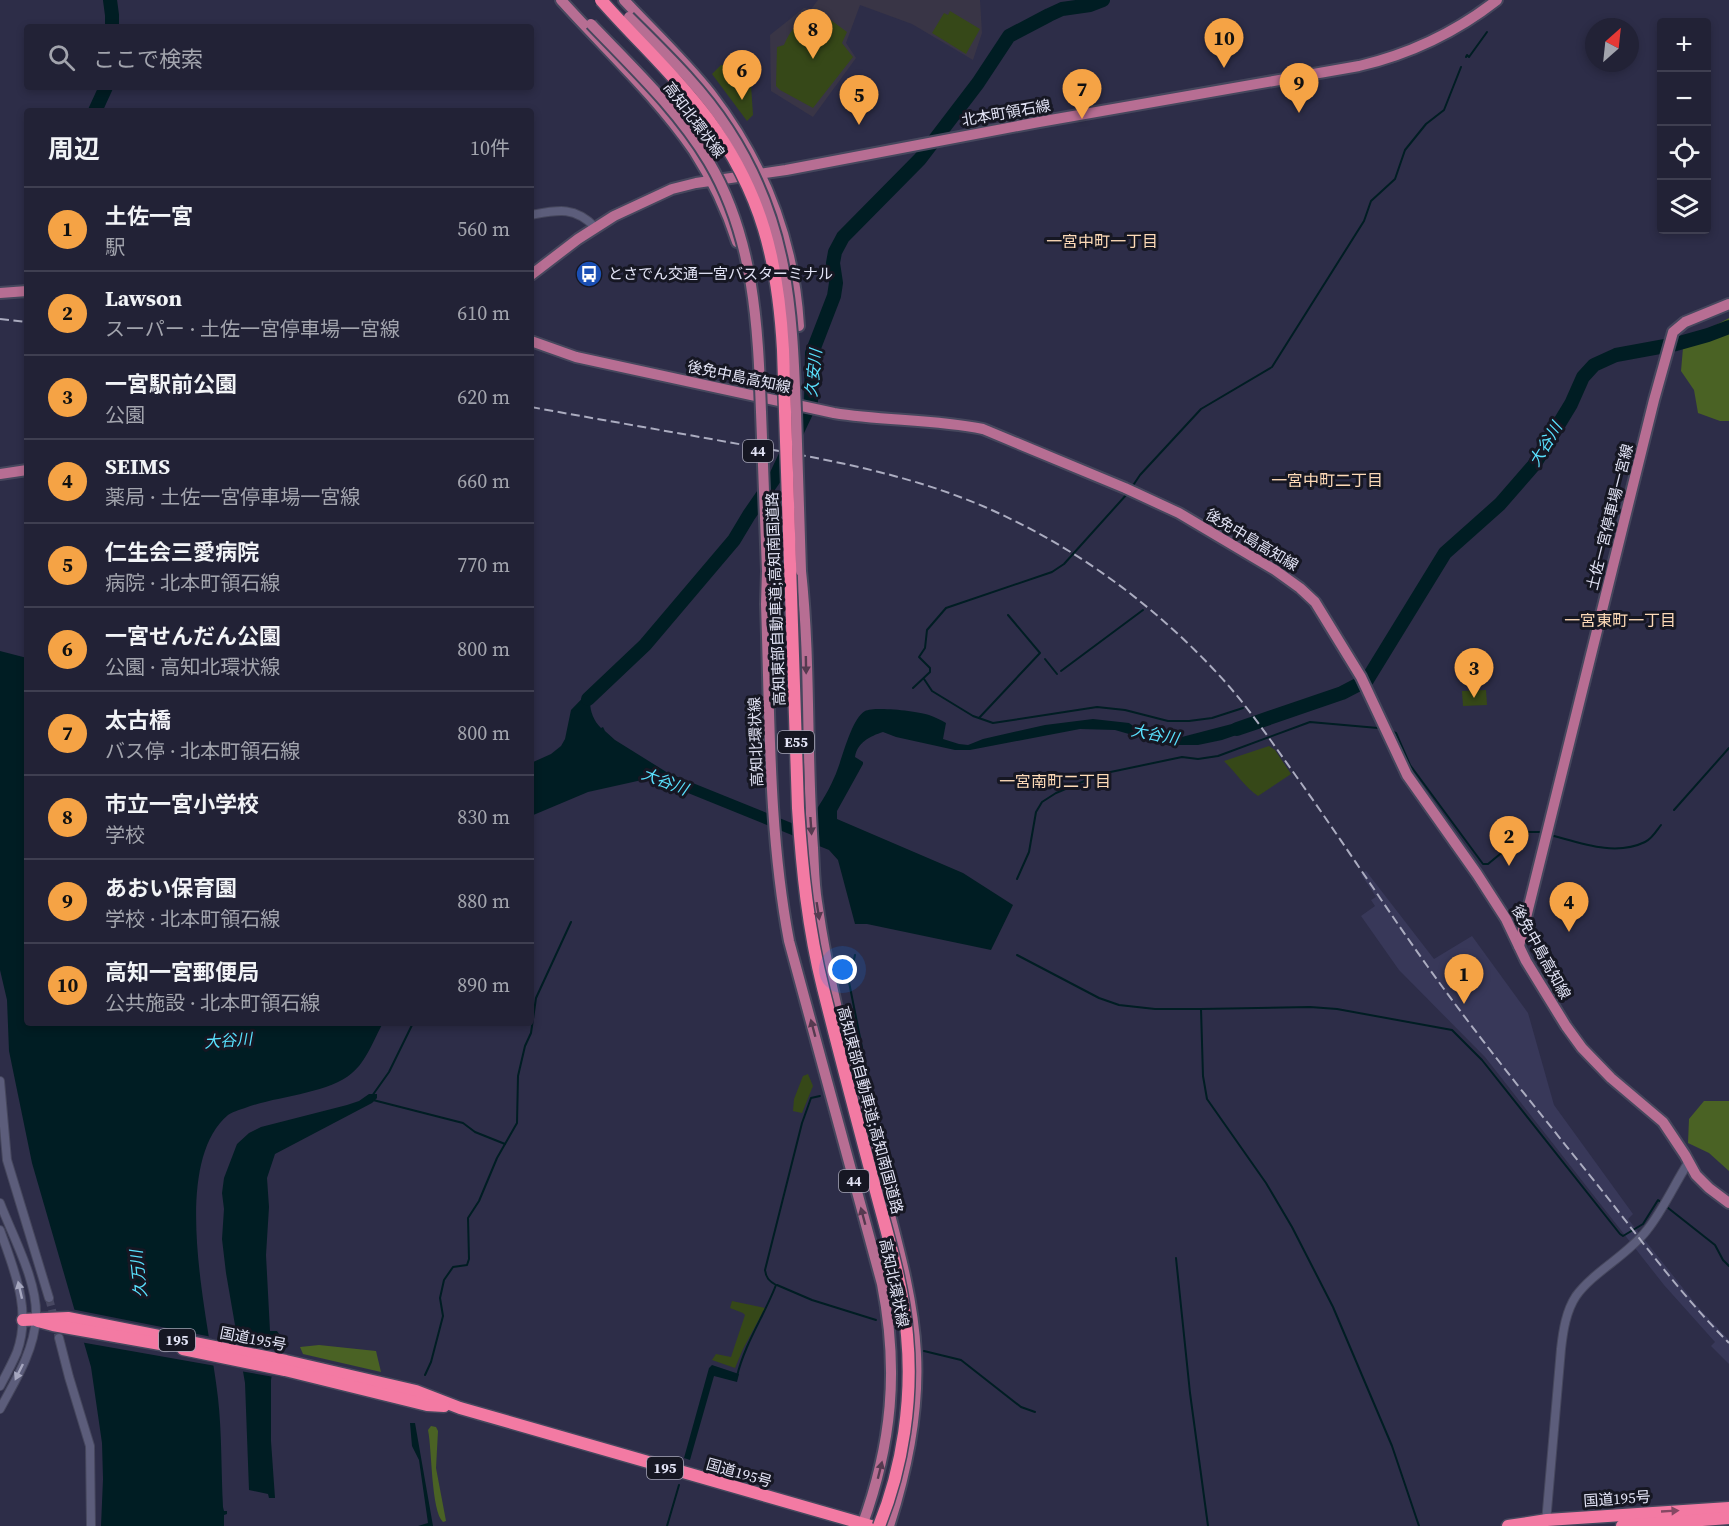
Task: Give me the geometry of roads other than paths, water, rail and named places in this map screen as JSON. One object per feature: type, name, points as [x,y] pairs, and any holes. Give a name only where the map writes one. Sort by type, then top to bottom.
[{"type":"highway","name":"高知東部自動車道;高知南国道路","points":[[601,0],[687,93],[726,145],[741,171],[765,226],[778,287],[783,351],[798,808],[804,882],[822,987],[897,1272],[907,1333],[909,1361],[905,1420],[891,1487],[879,1526]]},
{"type":"highway","name":"国道195号","points":[[30,1320],[70,1323],[167,1346],[286,1366],[427,1405],[460,1408],[865,1525]]},
{"type":"highway","name":"国道195号","points":[[1508,1526],[1729,1508]]},
{"type":"highway","name":"国道195号","points":[[1622,1526],[1729,1518]]},
{"type":"main road","points":[[561,0],[589,26],[651,95],[688,143],[711,181]]},
{"type":"main road","name":"高知北環状線","points":[[568,0],[589,26],[657,94],[699,146],[723,191],[743,244],[749,269],[758,331],[772,809],[781,901],[789,941],[882,1284],[890,1334],[891,1400],[887,1438],[865,1525]]},
{"type":"main road","name":"高知北環状線","points":[[615,0],[634,16],[724,123],[750,168],[776,233],[787,282],[794,345],[804,571],[809,800],[816,899],[853,1076],[902,1267],[914,1329],[916,1378],[914,1421],[907,1463],[889,1526]]},
{"type":"main road","points":[[624,0],[634,16],[686,65],[711,94],[761,173],[777,212],[798,304],[804,571]]},
{"type":"main road","name":"北本町領石線","points":[[534,273],[595,227],[672,189],[1382,60],[1437,39],[1497,0]]},
{"type":"main road","name":"44","points":[[711,181],[735,235],[747,283],[753,331],[764,572]]},
{"type":"main road","points":[[0,293],[24,291]]},
{"type":"main road","name":"土佐一宮停車場一宮線","points":[[1519,946],[1672,333],[1685,322],[1729,303]]},
{"type":"main road","name":"後免中島高知線","points":[[534,342],[576,357],[855,417],[961,424],[983,429],[1130,490],[1179,513],[1275,570],[1300,588],[1315,602],[1361,677],[1407,776],[1478,874],[1506,919],[1526,961],[1566,1026],[1582,1048],[1611,1078],[1663,1122],[1696,1175],[1729,1203]]},
{"type":"main road","points":[[0,474],[24,470]]},
{"type":"street","points":[[534,214],[556,210],[568,211],[586,218],[595,227]]},
{"type":"street","points":[[0,1081],[7,1160],[49,1298]]},
{"type":"street","points":[[1546,1523],[1561,1349],[1570,1307],[1576,1296],[1646,1232],[1688,1163]]},
{"type":"street","points":[[0,1203],[29,1278],[35,1304],[16,1354],[0,1386]]},
{"type":"street","points":[[0,1230],[30,1320],[27,1355],[0,1409]]},
{"type":"street","points":[[59,1338],[90,1446],[90,1526]]},
{"type":"water","name":"久万川","points":[[0,651],[24,657],[24,1026],[381,1026],[361,1063],[342,1080],[330,1086],[234,1112],[228,1115],[210,1139],[200,1171],[196,1209],[202,1291],[218,1398],[223,1507],[224,1511],[227,1511],[224,1515],[224,1526],[101,1526],[102,1443],[91,1367],[32,1163],[9,1051],[7,1000],[0,970]]},
{"type":"water","points":[[598,682],[602,686],[590,701],[592,713],[601,728],[603,727],[615,740],[668,773],[794,824],[807,822],[819,806],[834,778],[855,723],[865,711],[896,710],[931,716],[946,723],[943,739],[968,745],[983,739],[1045,725],[1093,719],[1129,723],[1139,730],[1178,738],[1251,719],[1257,728],[1222,740],[1198,745],[1167,745],[1115,730],[1080,729],[970,750],[955,750],[883,732],[865,741],[858,748],[855,757],[863,764],[837,811],[837,819],[963,873],[1013,905],[991,950],[867,924],[855,924],[838,860],[829,850],[651,778],[588,792],[534,815],[534,762],[551,754],[561,746],[565,739],[571,710]]},
{"type":"water","points":[[369,1094],[377,1094],[377,1098],[372,1103],[275,1154],[267,1178],[269,1207],[266,1255],[270,1331],[277,1331],[279,1334],[271,1380],[271,1441],[275,1498],[269,1498],[268,1494],[249,1490],[245,1383],[222,1239],[224,1178],[237,1144],[249,1133],[261,1127],[347,1105]]},
{"type":"water","points":[[712,1365],[739,1374],[737,1382],[714,1376],[690,1460],[684,1458],[709,1368]]},
{"type":"water","points":[[410,1423],[415,1423],[433,1526],[418,1526],[428,1523],[419,1460],[412,1446]]},
{"type":"waterway","points":[[110,0],[112,24]]},
{"type":"waterway","name":"久安川","points":[[588,699],[645,645],[734,540],[776,476],[811,402],[812,353],[834,296],[836,283],[833,263],[835,252],[843,237],[920,159],[978,83],[1009,36],[1062,9],[1090,5],[1103,0]]},
{"type":"waterway","points":[[1466,57],[1467,55],[1469,57],[1487,32]]},
{"type":"waterway","points":[[1132,487],[1140,475],[1201,409],[1272,367],[1364,221],[1371,201],[1395,179],[1405,150],[1426,124],[1444,110],[1461,67]]},
{"type":"waterway","points":[[96,108],[105,90]]},
{"type":"waterway","name":"大谷川","points":[[1237,729],[1342,693],[1367,680],[1445,553],[1500,504],[1534,465],[1571,404],[1583,377],[1594,365],[1616,355],[1676,344],[1729,327]]},
{"type":"waterway","points":[[913,688],[930,672],[930,668],[919,657],[925,648],[927,630],[946,608],[1052,572],[1064,564],[1127,494]]},
{"type":"waterway","points":[[1061,671],[1143,610]]},
{"type":"waterway","points":[[979,718],[1040,653],[1008,615]]},
{"type":"waterway","points":[[1045,659],[1057,674]]},
{"type":"waterway","points":[[924,679],[932,691],[973,716],[993,723],[1097,707],[1125,710],[1168,721],[1212,718],[1243,708]]},
{"type":"waterway","points":[[1017,879],[1029,852],[1036,812],[1042,802],[1056,793],[1101,774],[1182,757],[1198,759],[1218,756],[1310,722],[1378,728]]},
{"type":"waterway","points":[[1393,732],[1396,733],[1410,765],[1483,864],[1488,864],[1527,832],[1539,832]]},
{"type":"waterway","points":[[1674,810],[1729,748]]},
{"type":"waterway","points":[[1554,836],[1600,847],[1623,848],[1648,841],[1661,825]]},
{"type":"waterway","points":[[534,1012],[536,998],[571,922]]},
{"type":"waterway","points":[[855,955],[849,982],[869,1083],[863,1083]]},
{"type":"waterway","points":[[1017,955],[1099,998],[1119,1005],[1155,1009],[1310,1007],[1337,1009],[1452,1030],[1482,1060],[1620,1234],[1623,1236],[1643,1224],[1658,1200],[1715,1245],[1729,1266]]},
{"type":"waterway","points":[[1201,1009],[1203,1076],[1207,1099],[1266,1183],[1292,1227],[1333,1307],[1392,1446],[1419,1526]]},
{"type":"waterway","points":[[372,1096],[389,1072],[412,1026]]},
{"type":"waterway","points":[[425,1375],[431,1362],[443,1316],[440,1298],[444,1280],[453,1267],[467,1265],[469,1259],[468,1218],[479,1201],[497,1158],[517,1123],[518,1076],[532,1026]]},
{"type":"waterway","points":[[737,1376],[745,1352],[776,1285],[768,1279],[765,1270],[802,1123],[811,1098],[820,1096]]},
{"type":"waterway","points":[[373,1100],[463,1123],[475,1132],[505,1144]]},
{"type":"waterway","points":[[1176,1258],[1190,1393],[1208,1526]]},
{"type":"waterway","points":[[777,1285],[812,1300],[876,1320]]},
{"type":"waterway","points":[[924,1351],[961,1360],[1021,1407],[1035,1412]]},
{"type":"waterway","points":[[667,1526],[679,1485]]},
{"type":"tunnel","points":[[49,1298],[59,1338]]},
{"type":"railway","points":[[0,319],[24,322]]},
{"type":"railway","points":[[534,408],[805,456],[926,485],[956,495],[1018,522],[1080,558],[1139,600],[1193,648],[1239,698],[1411,943],[1510,1076],[1660,1265],[1729,1343]]},
{"type":"place","name":"市立一宮小学校","points":[[813,59]]},
{"type":"place","name":"高知一宮郵便局","points":[[1224,68]]},
{"type":"place","name":"一宮せんだん公園","points":[[742,100]]},
{"type":"place","name":"あおい保育園","points":[[1299,113]]},
{"type":"place","name":"太古橋","points":[[1082,119]]},
{"type":"place","name":"仁生会三愛病院","points":[[859,125]]},
{"type":"place","name":"とさでん交通一宮バスターミナル","points":[[589,274]]},
{"type":"place","name":"一宮駅前公園","points":[[1474,698]]},
{"type":"place","name":"Lawson","points":[[1509,866]]},
{"type":"place","name":"SEIMS","points":[[1569,932]]},
{"type":"place","name":"土佐一宮","points":[[1464,1004]]},
{"type":"district","name":"一宮中町一丁目","points":[[1102,241]]},
{"type":"district","name":"一宮中町二丁目","points":[[1327,480]]},
{"type":"district","name":"一宮東町一丁目","points":[[1620,620]]},
{"type":"district","name":"一宮南町二丁目","points":[[1055,781]]}]
